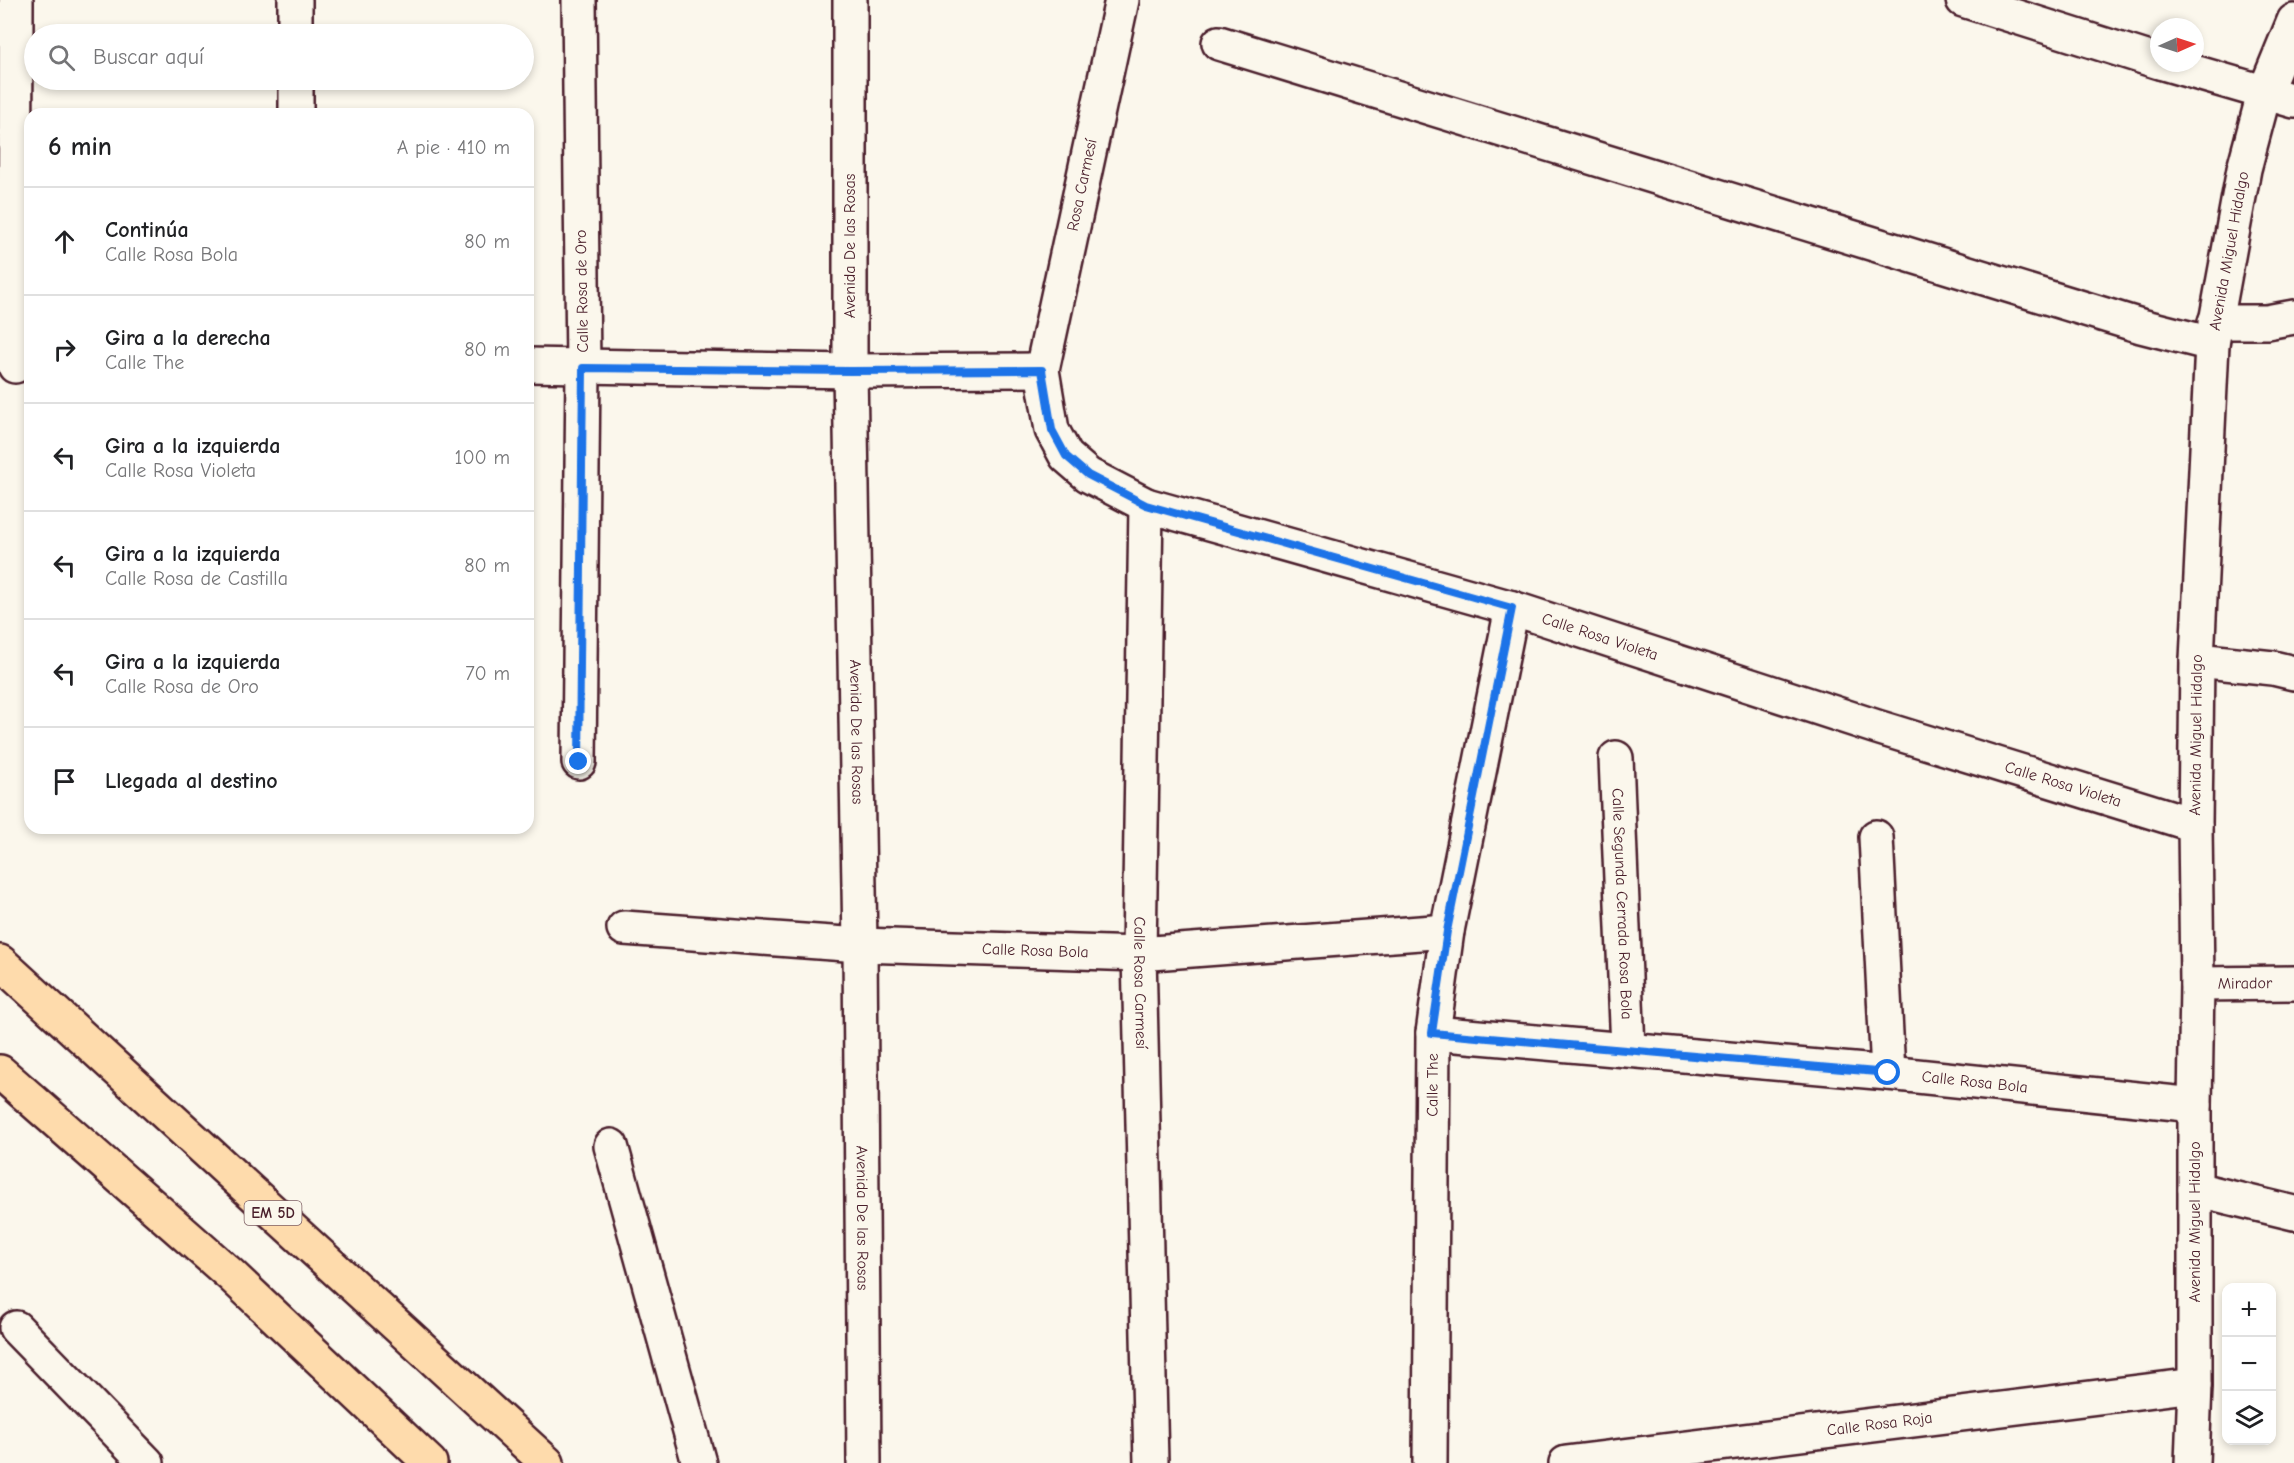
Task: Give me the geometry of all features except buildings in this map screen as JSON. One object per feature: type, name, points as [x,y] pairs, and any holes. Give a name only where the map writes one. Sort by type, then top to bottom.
[{"type":"highway","name":"EM 5D","points":[[0,962],[547,1463]]},
{"type":"highway","points":[[0,1072],[231,1275],[430,1463]]},
{"type":"street","points":[[15,366],[16,0]]},
{"type":"street","points":[[295,0],[295,24]]},
{"type":"street","name":"Calle Rosa de Oro","points":[[579,0],[583,368],[579,762]]},
{"type":"street","name":"Avenida De las Rosas","points":[[850,0],[850,371],[860,945],[864,1463]]},
{"type":"street","name":"Rosa Carmesí","points":[[1042,370],[1122,0]]},
{"type":"street","points":[[1963,0],[2150,59]]},
{"type":"street","name":"Avenida Miguel Hidalgo","points":[[2192,1463],[2195,1385],[2197,660],[2213,333],[2244,169],[2279,97],[2294,21]]},
{"type":"street","points":[[1219,43],[2129,322],[2213,333],[2294,317]]},
{"type":"street","points":[[2195,72],[2279,97]]},
{"type":"street","points":[[296,90],[296,108]]},
{"type":"street","points":[[534,365],[850,371],[1042,370]]},
{"type":"street","name":"Calle Rosa Violeta","points":[[1042,370],[1052,430],[1066,456],[1088,475],[1146,505],[1512,608],[1866,723],[2195,825]]},
{"type":"street","name":"Calle Rosa Carmesí","points":[[1146,505],[1139,954],[1151,1463]]},
{"type":"street","name":"Calle The","points":[[1430,1463],[1432,1033],[1447,931],[1512,608]]},
{"type":"street","points":[[2197,660],[2273,668],[2294,673]]},
{"type":"street","name":"Calle Segunda Cerrada Rosa Bola","points":[[1616,758],[1628,1049]]},
{"type":"street","points":[[1876,837],[1888,1073]]},
{"type":"street","name":"Calle Rosa Bola","points":[[624,928],[860,945],[1139,954],[1447,931]]},
{"type":"street","name":"Mirador","points":[[2197,984],[2294,983]]},
{"type":"street","name":"Calle Rosa Bola","points":[[1432,1033],[1888,1073],[2195,1105]]},
{"type":"street","points":[[611,1146],[699,1463]]},
{"type":"street","points":[[2195,1189],[2294,1213]]},
{"type":"street","points":[[16,1328],[147,1463]]},
{"type":"street","name":"Calle Rosa Roja","points":[[1566,1463],[1676,1455],[2195,1385]]},
{"type":"route","points":[[579,762],[583,368],[850,371],[1042,370],[1052,430],[1066,456],[1088,475],[1146,505],[1512,608],[1447,931],[1432,1033],[1888,1073]]}]
